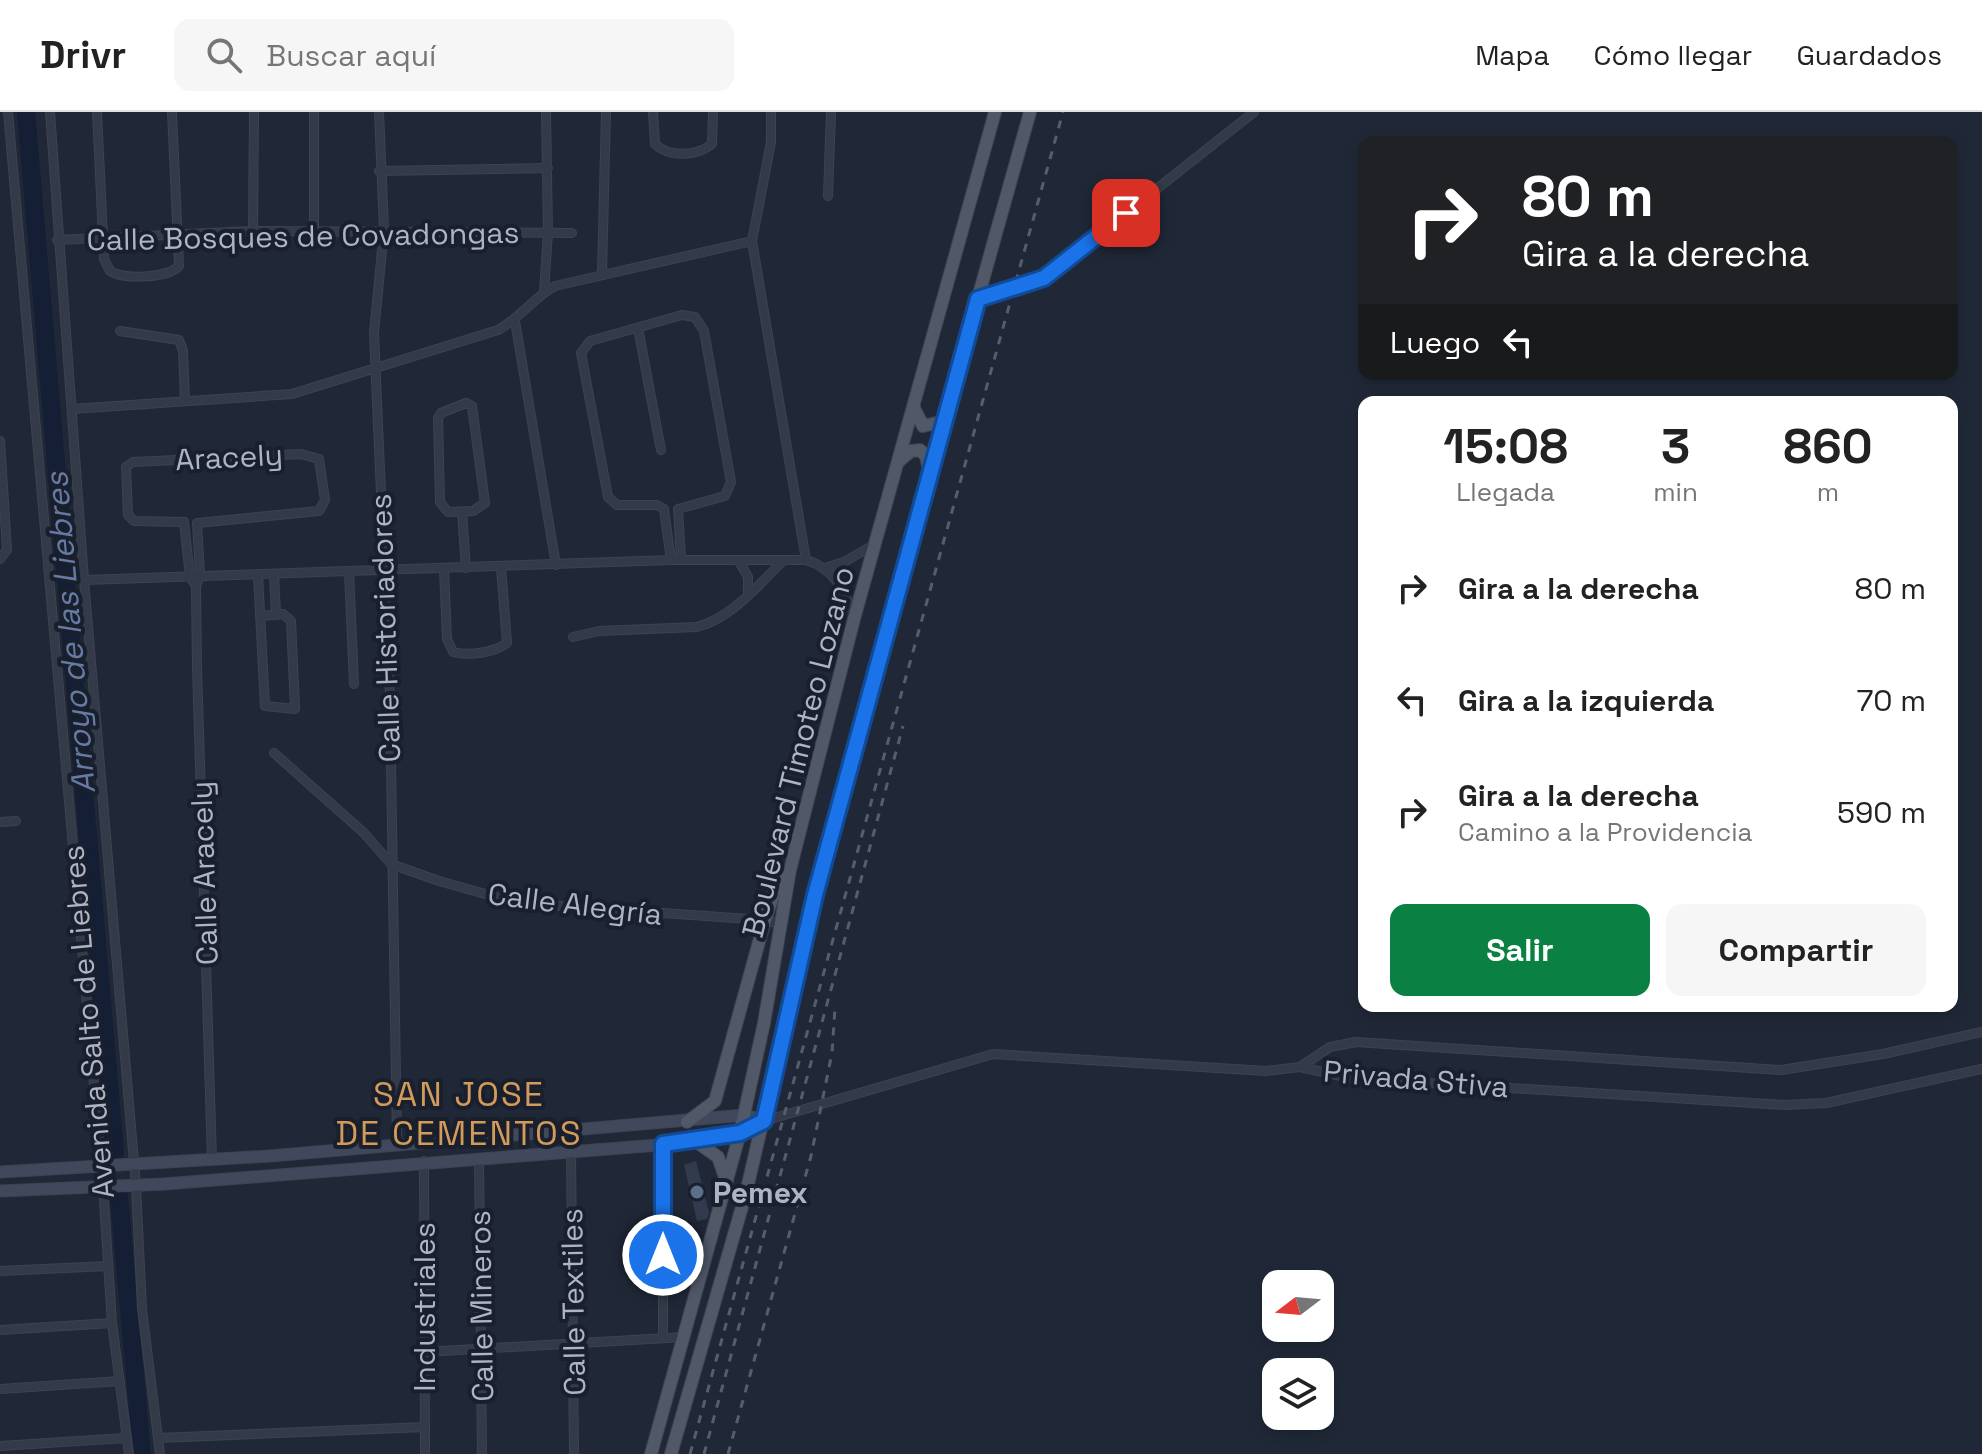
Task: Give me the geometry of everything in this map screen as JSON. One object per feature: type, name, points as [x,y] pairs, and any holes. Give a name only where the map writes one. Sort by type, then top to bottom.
[{"type":"main road","name":"Boulevard Timoteo Lozano","points":[[651,1454],[745,1115],[790,870],[854,619],[995,112]]},
{"type":"main road","name":"Boulevard Timoteo Lozano","points":[[671,1454],[764,1121],[815,895],[1030,112]]},
{"type":"main road","points":[[914,408],[923,426],[945,421]]},
{"type":"main road","points":[[898,462],[911,451],[920,450],[926,456],[929,474]]},
{"type":"main road","points":[[687,1122],[715,1101],[765,920],[776,887],[790,870]]},
{"type":"main road","points":[[0,1172],[212,1160],[745,1115],[764,1121]]},
{"type":"main road","points":[[0,1191],[132,1185],[663,1144],[740,1133],[764,1121]]},
{"type":"main road","points":[[694,1140],[718,1157],[727,1183]]},
{"type":"street","name":"Avenida Salto de Liebres","points":[[8,112],[107,1186],[112,1323],[129,1454]]},
{"type":"street","name":"Avenida Salto de Liebres","points":[[50,112],[57,240],[142,1309],[160,1454]]},
{"type":"street","points":[[97,112],[106,265],[121,276],[176,270],[181,260],[172,112]]},
{"type":"street","points":[[253,231],[254,112]]},
{"type":"street","points":[[314,112],[314,231]]},
{"type":"street","name":"Calle Historiadores","points":[[379,112],[379,171],[384,230],[374,333],[385,570],[397,1144]]},
{"type":"street","points":[[544,292],[548,233],[546,112]]},
{"type":"street","points":[[602,274],[606,112]]},
{"type":"street","points":[[653,112],[655,144],[665,151],[688,153],[698,153],[712,144],[713,112]]},
{"type":"street","points":[[771,112],[771,142],[752,241],[806,560]]},
{"type":"street","points":[[828,196],[831,112]]},
{"type":"street","points":[[978,299],[1044,278],[1254,112]]},
{"type":"street","points":[[379,171],[548,168]]},
{"type":"street","name":"Calle Bosques de Covadongas","points":[[57,240],[253,231],[572,233]]},
{"type":"street","points":[[72,409],[278,396],[320,388],[515,321],[544,292],[602,274],[752,241]]},
{"type":"street","points":[[689,315],[695,317],[704,331],[730,489],[722,497],[678,509],[676,560],[664,509],[657,505],[617,505],[608,497],[581,353],[590,341],[689,315]]},
{"type":"street","points":[[515,321],[556,565]]},
{"type":"street","points":[[638,328],[661,450]]},
{"type":"street","points":[[120,331],[179,340],[183,351],[185,401]]},
{"type":"street","points":[[466,403],[472,406],[486,497],[479,508],[462,512],[448,512],[440,502],[438,418],[441,413],[466,403]]},
{"type":"street","points":[[0,441],[7,550],[0,559]]},
{"type":"street","name":"Aracely","points":[[190,577],[184,522],[134,521],[128,515],[124,472],[128,465],[301,454],[316,457],[322,464],[325,500],[319,511],[197,523],[200,576]]},
{"type":"street","points":[[462,512],[466,568]]},
{"type":"street","points":[[825,568],[844,562],[877,542]]},
{"type":"street","points":[[84,580],[676,560],[806,560],[825,568],[843,591],[854,619]]},
{"type":"street","points":[[573,637],[599,631],[697,627],[725,616],[783,560]]},
{"type":"street","points":[[739,561],[748,577],[748,595]]},
{"type":"street","points":[[444,569],[447,643],[459,654],[495,650],[507,643],[501,567]]},
{"type":"street","points":[[349,572],[354,684]]},
{"type":"street","points":[[274,574],[276,615]]},
{"type":"street","points":[[258,575],[260,616],[265,706],[289,711],[295,709],[291,621],[283,614],[260,616]]},
{"type":"street","name":"Calle Aracely","points":[[200,576],[196,586],[212,1160]]},
{"type":"street","points":[[190,577],[196,586]]},
{"type":"street","points":[[274,753],[364,833],[391,864]]},
{"type":"street","points":[[0,822],[16,821]]},
{"type":"street","name":"Calle Alegría","points":[[391,864],[517,903],[765,920],[780,924]]},
{"type":"street","name":"Privada Stiva","points":[[1300,1067],[1330,1047],[1356,1042],[1781,1070],[1883,1054],[1982,1032]]},
{"type":"street","points":[[764,1121],[993,1054],[1266,1071],[1300,1067]]},
{"type":"street","name":"Privada Stiva","points":[[1300,1067],[1350,1078],[1785,1105],[1826,1103],[1982,1069]]},
{"type":"street","points":[[663,1144],[663,1338]]},
{"type":"street","name":"Calle Textiles","points":[[571,1151],[574,1454]]},
{"type":"street","name":"Calle Mineros","points":[[479,1158],[482,1454]]},
{"type":"street","name":"Industriales","points":[[424,1161],[425,1454]]},
{"type":"street","points":[[0,1271],[108,1266]]},
{"type":"street","points":[[0,1330],[112,1323]]},
{"type":"street","points":[[424,1352],[684,1337]]},
{"type":"street","points":[[0,1389],[120,1381]]},
{"type":"street","points":[[158,1438],[425,1427]]},
{"type":"street","points":[[0,1446],[126,1438]]},
{"type":"building","name":"Pemex","points":[[696,1161],[709,1213],[707,1219],[697,1221],[684,1165]]},
{"type":"waterway","name":"Arroyo de las Liebres","points":[[26,112],[115,1153]]},
{"type":"waterway","name":"Arroyo de las Liebres","points":[[119,1197],[142,1454]]},
{"type":"railway","points":[[690,1454],[1063,112]]},
{"type":"railway","points":[[704,1454],[903,726]]},
{"type":"railway","points":[[728,1454],[811,1156],[832,1053],[835,1008]]},
{"type":"place","name":"Pemex","points":[[697,1192]]},
{"type":"district","name":"SAN JOSE DE CEMENTOS","points":[[459,1114]]},
{"type":"route","points":[[663,1255],[663,1144],[740,1133],[764,1121],[815,895],[978,299],[1044,278],[1126,213]]}]
